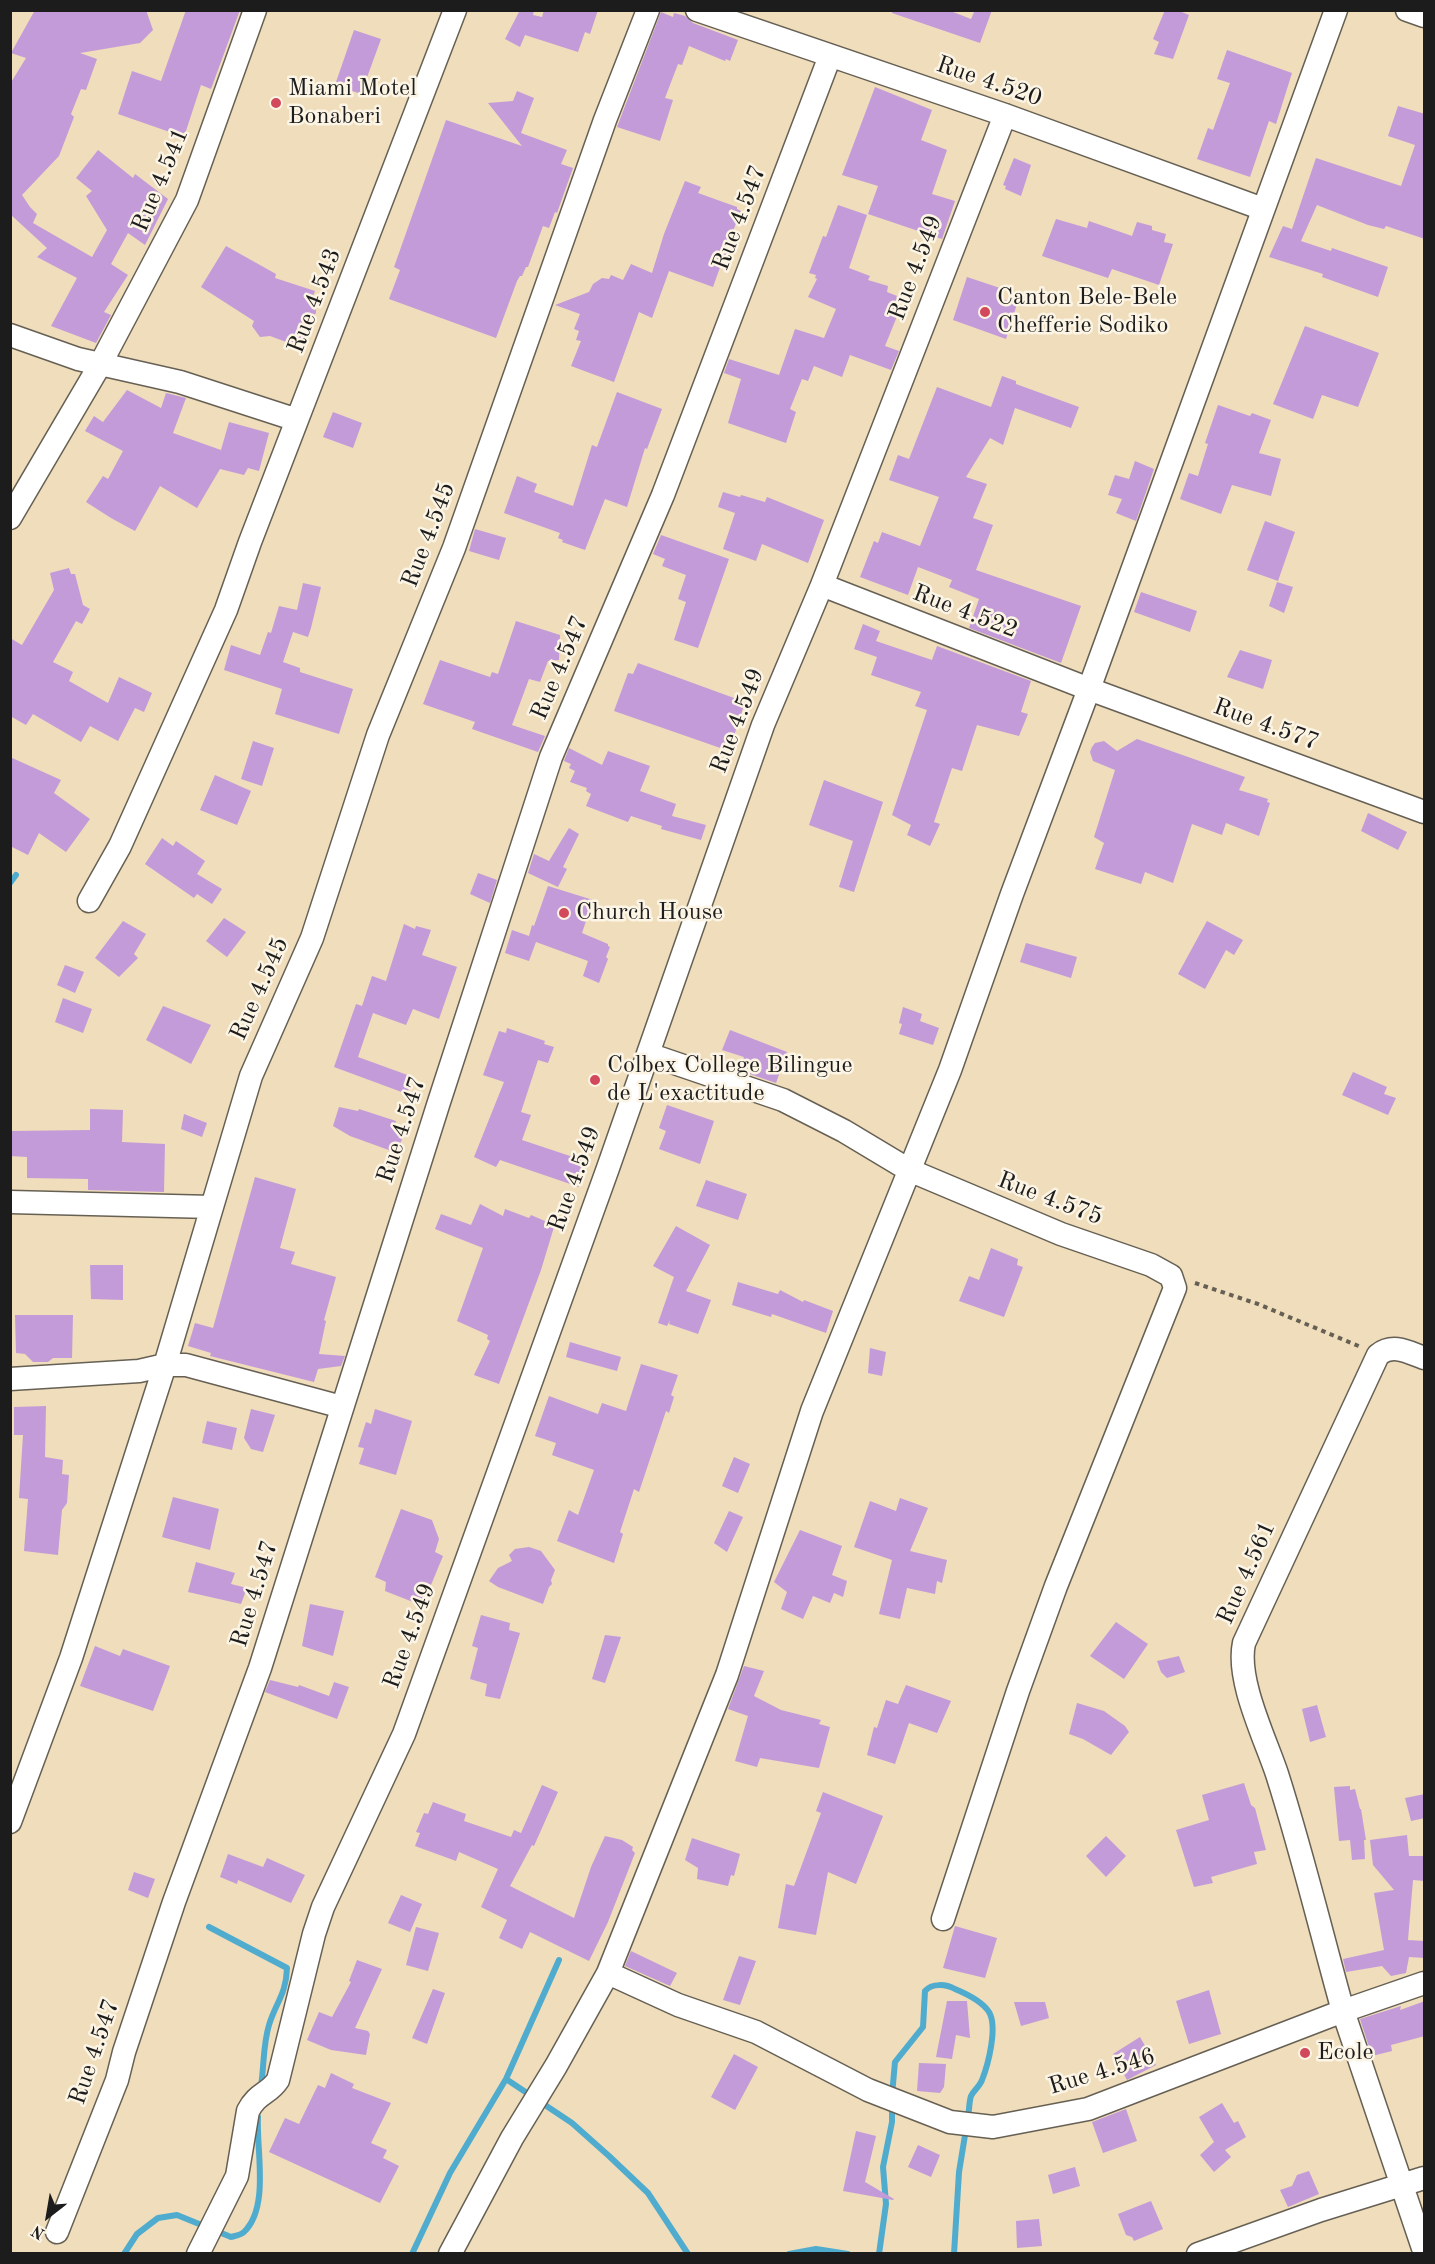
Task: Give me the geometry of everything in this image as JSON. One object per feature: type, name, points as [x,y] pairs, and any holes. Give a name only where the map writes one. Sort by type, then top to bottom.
[{"type":"street","name":"Rue 4.541","points":[[10,518],[101,363],[187,201],[255,10]]},
{"type":"street","name":"Rue 4.543","points":[[89,901],[120,846],[226,610],[455,10]]},
{"type":"street","name":"Rue 4.545","points":[[10,1822],[71,1658],[165,1365],[251,1076],[312,938],[378,735],[454,548],[605,120],[648,10]]},
{"type":"street","name":"Rue 4.520","points":[[697,10],[1005,115],[1263,209]]},
{"type":"street","points":[[450,2253],[512,2138],[556,2066],[608,1973],[727,1675],[812,1411],[950,1070],[1012,894],[1336,10]]},
{"type":"street","points":[[1407,10],[1425,16]]},
{"type":"street","name":"Rue 4.547","points":[[57,2232],[117,2080],[124,2052],[174,1902],[260,1668],[551,757],[663,495],[830,56]]},
{"type":"street","name":"Rue 4.549","points":[[198,2253],[237,2176],[248,2111],[256,2097],[278,2080],[314,1934],[323,1907],[404,1734],[648,1054],[763,725],[822,585],[1005,115]]},
{"type":"street","points":[[10,336],[78,358],[180,382],[297,420]]},
{"type":"street","name":"Rue 4.522","points":[[822,585],[1089,689]]},
{"type":"street","name":"Rue 4.577","points":[[1089,689],[1425,812]]},
{"type":"street","name":"Rue 4.575","points":[[648,1054],[783,1100],[844,1131],[909,1170],[1061,1234],[1151,1265],[1171,1276]]},
{"type":"street","points":[[10,1202],[212,1208]]},
{"type":"street","points":[[943,1919],[1048,1607],[1175,1288],[1171,1276]]},
{"type":"street","points":[[1378,1355],[1386,1349],[1394,1348],[1425,1358]]},
{"type":"street","name":"Rue 4.561","points":[[1343,2011],[1277,1774],[1254,1713],[1242,1656],[1244,1643],[1378,1355]]},
{"type":"street","points":[[10,1379],[139,1371],[165,1365],[186,1365],[342,1407]]},
{"type":"street","name":"Rue 4.546","points":[[608,1973],[678,2005],[756,2032],[868,2090],[950,2122],[993,2127],[1088,2109],[1343,2011],[1425,1983]]},
{"type":"street","points":[[1343,2011],[1401,2187],[1425,2251]]},
{"type":"street","points":[[1198,2253],[1321,2210],[1425,2178]]},
{"type":"path","points":[[1171,1276],[1258,1304],[1378,1355]]},
{"type":"building","points":[[35,10],[146,10],[153,30],[140,43],[80,53],[97,59],[86,90],[81,89],[71,114],[74,117],[59,156],[22,195],[37,214],[33,223],[92,257],[107,230],[86,196],[92,191],[76,178],[98,150],[133,178],[135,174],[168,199],[145,245],[128,233],[111,264],[128,275],[104,312],[111,315],[96,343],[51,326],[77,278],[37,257],[47,248],[10,214],[10,84],[26,58],[11,53]]},
{"type":"building","points":[[186,10],[240,10],[211,89],[201,85],[184,137],[118,114],[132,71],[161,81]]},
{"type":"building","points":[[520,10],[534,10],[533,15],[542,17],[544,10],[598,10],[590,34],[585,32],[578,52],[525,35],[520,47],[505,39]]},
{"type":"building","points":[[893,10],[948,10],[971,19],[975,10],[992,10],[980,43],[892,13]]},
{"type":"building","points":[[1165,10],[1177,10],[1189,15],[1173,59],[1154,54],[1159,42],[1153,39]]},
{"type":"building","points":[[661,12],[673,17],[674,13],[685,16],[693,23],[738,40],[730,61],[689,46],[682,65],[678,64],[665,98],[673,100],[660,141],[617,127]]},
{"type":"building","points":[[354,30],[381,39],[361,94],[335,85]]},
{"type":"building","points":[[1227,50],[1292,73],[1276,124],[1269,121],[1250,177],[1197,159],[1208,128],[1213,130],[1230,83],[1217,79]]},
{"type":"building","points":[[875,87],[932,110],[921,140],[947,150],[932,194],[955,201],[942,239],[868,214],[878,186],[842,175]]},
{"type":"building","points":[[517,91],[534,98],[521,133],[567,150],[561,164],[573,168],[557,213],[555,212],[549,228],[543,226],[528,267],[517,281],[496,338],[389,299],[400,270],[394,267],[446,120],[522,146],[488,103],[513,101]]},
{"type":"building","points":[[1398,106],[1425,114],[1425,239],[1386,226],[1384,229],[1368,225],[1317,205],[1301,241],[1331,251],[1332,248],[1388,267],[1378,297],[1322,277],[1323,274],[1269,257],[1283,226],[1292,229],[1316,158],[1401,186],[1415,145],[1388,136]]},
{"type":"building","points":[[1014,158],[1031,165],[1021,196],[1005,189],[1006,186],[1003,185]]},
{"type":"building","points":[[685,181],[701,187],[698,193],[737,207],[741,211],[733,231],[739,233],[729,261],[723,259],[713,287],[669,271],[652,318],[639,312],[614,382],[571,366],[581,341],[576,340],[579,331],[574,329],[580,314],[555,305],[589,292],[593,284],[602,278],[609,279],[611,275],[623,280],[631,264],[652,273],[664,234]]},
{"type":"building","points":[[838,205],[867,215],[849,268],[870,276],[868,280],[888,286],[887,292],[899,299],[896,307],[900,309],[885,346],[899,351],[891,370],[850,355],[842,377],[814,366],[808,381],[802,379],[790,409],[796,412],[786,443],[728,423],[741,379],[724,373],[729,359],[779,375],[795,329],[824,338],[836,309],[808,297],[817,279],[816,275],[809,273]]},
{"type":"building","points":[[1056,219],[1087,228],[1089,221],[1132,236],[1137,222],[1152,226],[1152,230],[1166,234],[1164,242],[1173,244],[1159,285],[1112,269],[1108,278],[1042,256]]},
{"type":"building","points":[[226,246],[276,274],[275,278],[315,291],[312,299],[316,306],[316,313],[309,320],[300,347],[270,336],[260,337],[252,326],[254,321],[201,287]]},
{"type":"building","name":"Canton Bele-Bele Chefferie Sodiko","points":[[967,277],[1003,289],[1000,298],[1017,304],[1006,339],[953,320]]},
{"type":"building","points":[[1305,326],[1379,353],[1358,407],[1322,395],[1313,419],[1273,404]]},
{"type":"building","points":[[1002,376],[1016,381],[1016,384],[1079,407],[1071,428],[1015,408],[1003,445],[990,438],[966,477],[987,484],[973,518],[993,525],[976,570],[1081,606],[1061,663],[969,628],[979,599],[949,587],[952,580],[918,567],[908,595],[860,577],[874,541],[878,543],[882,532],[920,546],[939,497],[889,480],[898,455],[909,459],[937,387],[991,407]]},
{"type":"building","points":[[127,390],[161,408],[166,393],[186,398],[173,433],[221,450],[229,422],[269,433],[259,471],[248,468],[244,475],[220,469],[197,508],[160,486],[135,531],[111,518],[86,502],[103,476],[108,479],[123,451],[85,431],[94,416],[103,422]]},
{"type":"building","points":[[617,392],[662,409],[647,449],[645,448],[627,507],[605,499],[585,550],[562,542],[563,540],[558,538],[560,533],[504,513],[517,476],[537,484],[534,492],[573,506],[592,445],[597,447]]},
{"type":"building","points":[[1218,405],[1250,416],[1252,413],[1271,420],[1259,453],[1281,459],[1271,496],[1232,485],[1221,514],[1180,499],[1189,473],[1198,476],[1208,444],[1205,443]]},
{"type":"building","points":[[333,412],[362,423],[353,448],[323,437]]},
{"type":"building","points":[[1135,461],[1154,469],[1136,521],[1116,513],[1122,499],[1108,495],[1115,475],[1129,479]]},
{"type":"building","points":[[723,492],[765,502],[767,497],[824,520],[808,563],[762,544],[756,561],[723,549],[735,513],[718,507]]},
{"type":"building","points":[[1265,521],[1295,532],[1278,581],[1247,570]]},
{"type":"building","points":[[475,529],[506,538],[499,560],[469,551]]},
{"type":"building","points":[[661,535],[729,559],[698,648],[674,640],[686,602],[678,599],[686,575],[662,566],[665,559],[653,554]]},
{"type":"building","points":[[69,568],[71,574],[75,574],[83,605],[90,609],[82,624],[76,621],[53,662],[73,672],[69,681],[108,703],[119,677],[152,693],[144,712],[135,708],[118,741],[90,726],[81,742],[33,714],[26,725],[10,716],[10,638],[22,645],[54,590],[50,573]]},
{"type":"building","points":[[1277,582],[1293,587],[1284,613],[1269,606]]},
{"type":"building","points":[[303,583],[321,587],[311,628],[308,637],[293,632],[283,662],[300,668],[300,672],[353,689],[339,734],[275,714],[282,689],[224,670],[231,645],[260,655],[268,632],[271,633],[279,606],[297,610]]},
{"type":"building","points":[[1141,592],[1197,611],[1190,632],[1134,612]]},
{"type":"building","points":[[516,621],[560,635],[559,660],[548,661],[540,682],[529,679],[512,725],[545,736],[538,752],[472,729],[475,722],[423,704],[440,660],[490,677],[492,672],[498,674]]},
{"type":"building","points":[[863,624],[880,631],[876,641],[932,660],[937,646],[1031,681],[1021,712],[1028,714],[1019,736],[977,725],[962,771],[952,768],[934,822],[940,824],[930,846],[907,835],[911,825],[892,815],[927,710],[915,706],[921,692],[871,675],[877,657],[854,649]]},
{"type":"building","points":[[1240,650],[1272,660],[1263,689],[1227,677]]},
{"type":"building","points":[[638,663],[745,702],[729,751],[614,711],[628,673],[633,674]]},
{"type":"building","points":[[1137,739],[1245,777],[1239,790],[1268,799],[1267,802],[1270,803],[1259,836],[1226,823],[1222,835],[1192,824],[1173,883],[1145,872],[1141,884],[1095,869],[1104,843],[1094,837],[1115,770],[1093,761],[1090,752],[1095,743],[1104,741],[1117,751]]},
{"type":"building","points":[[253,741],[274,748],[262,786],[241,779]]},
{"type":"building","points":[[569,748],[602,765],[608,751],[650,766],[640,791],[676,804],[672,816],[706,825],[701,840],[661,829],[662,826],[631,816],[628,822],[586,806],[591,794],[586,791],[587,788],[570,782],[575,771],[569,768],[571,764],[564,761]]},
{"type":"building","points":[[10,757],[61,780],[54,793],[90,819],[66,852],[39,833],[28,855],[10,846]]},
{"type":"building","points":[[215,775],[251,791],[237,825],[200,810]]},
{"type":"building","points":[[824,780],[883,802],[854,892],[839,887],[853,841],[809,825]]},
{"type":"building","points":[[1368,813],[1407,832],[1398,850],[1361,831]]},
{"type":"building","points":[[569,828],[579,834],[563,867],[567,869],[558,887],[528,873],[534,854],[549,861]]},
{"type":"building","points":[[162,838],[173,846],[176,841],[205,861],[197,874],[222,889],[212,904],[197,894],[194,898],[145,864]]},
{"type":"building","points":[[478,873],[497,880],[490,903],[470,894]]},
{"type":"building","name":"Church House","points":[[548,886],[593,900],[582,933],[610,947],[599,983],[583,976],[588,961],[536,942],[529,961],[505,953],[512,930],[529,936]]},
{"type":"building","points":[[224,918],[246,932],[227,957],[206,941]]},
{"type":"building","points":[[123,921],[146,934],[134,954],[138,958],[119,977],[95,958]]},
{"type":"building","points":[[1207,921],[1243,940],[1234,955],[1226,950],[1205,989],[1178,974]]},
{"type":"building","points":[[404,924],[415,929],[416,926],[431,930],[422,955],[457,967],[439,1019],[413,1009],[406,1025],[373,1013],[358,1057],[413,1077],[407,1094],[334,1067],[356,1004],[362,1006],[372,976],[386,981]]},
{"type":"building","points":[[1026,943],[1077,957],[1071,978],[1020,962]]},
{"type":"building","points":[[65,965],[84,972],[75,993],[57,985]]},
{"type":"building","points":[[63,998],[92,1009],[83,1033],[55,1022]]},
{"type":"building","points":[[163,1006],[211,1025],[191,1064],[146,1040]]},
{"type":"building","points":[[903,1007],[922,1014],[920,1021],[939,1028],[933,1045],[899,1034]]},
{"type":"building","points":[[507,1028],[545,1041],[544,1044],[554,1047],[548,1063],[538,1060],[521,1112],[531,1115],[522,1140],[588,1162],[579,1187],[500,1160],[496,1167],[474,1157],[504,1082],[483,1075],[499,1031],[506,1033]]},
{"type":"building","points":[[730,1030],[787,1052],[776,1083],[738,1070],[744,1057],[722,1050]]},
{"type":"building","points":[[1353,1072],[1387,1087],[1384,1094],[1396,1098],[1388,1115],[1342,1095]]},
{"type":"building","points":[[667,1105],[714,1121],[700,1164],[659,1149],[666,1131],[659,1128]]},
{"type":"building","points":[[339,1107],[358,1111],[359,1109],[396,1121],[395,1124],[406,1128],[397,1153],[350,1136],[333,1126]]},
{"type":"building","points":[[90,1109],[123,1110],[122,1142],[165,1144],[164,1192],[88,1190],[88,1179],[27,1178],[27,1157],[10,1156],[10,1131],[90,1130]]},
{"type":"building","points":[[184,1114],[207,1123],[202,1137],[181,1129]]},
{"type":"building","points":[[255,1177],[296,1189],[280,1248],[295,1252],[291,1264],[336,1277],[324,1320],[326,1321],[319,1354],[345,1356],[341,1366],[318,1369],[314,1382],[210,1356],[211,1353],[188,1346],[195,1323],[213,1328]]},
{"type":"building","points":[[706,1180],[747,1194],[738,1220],[696,1206]]},
{"type":"building","points":[[480,1204],[503,1216],[505,1209],[529,1218],[531,1215],[545,1221],[544,1225],[554,1227],[541,1270],[499,1384],[474,1375],[490,1341],[487,1339],[488,1335],[457,1321],[483,1248],[435,1229],[441,1214],[471,1225]]},
{"type":"building","points":[[676,1226],[710,1245],[686,1291],[711,1300],[698,1334],[669,1324],[670,1320],[667,1326],[658,1323],[674,1277],[653,1266]]},
{"type":"building","points":[[991,1248],[1018,1259],[1017,1265],[1023,1267],[1004,1317],[959,1301],[969,1276],[979,1280]]},
{"type":"building","points":[[90,1265],[123,1265],[123,1300],[91,1299]]},
{"type":"building","points":[[738,1282],[778,1294],[780,1290],[803,1302],[804,1300],[833,1311],[826,1333],[772,1314],[771,1317],[732,1305]]},
{"type":"building","points":[[15,1315],[73,1315],[72,1358],[53,1358],[48,1362],[33,1362],[25,1354],[16,1353]]},
{"type":"building","points":[[570,1342],[621,1357],[617,1371],[566,1357]]},
{"type":"building","points":[[870,1348],[886,1352],[882,1376],[868,1373]]},
{"type":"building","points":[[641,1364],[678,1375],[671,1395],[674,1397],[669,1413],[666,1411],[639,1492],[634,1489],[620,1532],[623,1534],[614,1563],[557,1541],[569,1510],[578,1515],[594,1470],[552,1455],[556,1443],[535,1436],[549,1396],[598,1414],[602,1403],[626,1411]]},
{"type":"building","points":[[46,1406],[45,1457],[63,1460],[62,1474],[69,1475],[67,1503],[62,1510],[58,1555],[24,1551],[28,1499],[19,1498],[23,1435],[14,1435],[14,1407]]},
{"type":"building","points":[[251,1409],[275,1415],[263,1452],[251,1449],[244,1438]]},
{"type":"building","points":[[375,1409],[412,1421],[396,1475],[359,1464],[364,1448],[358,1447],[366,1422],[371,1424]]},
{"type":"building","points":[[207,1421],[237,1428],[232,1450],[202,1443]]},
{"type":"building","points":[[734,1457],[750,1464],[738,1493],[722,1486]]},
{"type":"building","points":[[173,1497],[219,1509],[210,1550],[162,1537]]},
{"type":"building","points":[[900,1498],[928,1508],[910,1551],[947,1560],[942,1583],[937,1581],[935,1594],[907,1588],[900,1619],[879,1614],[892,1560],[854,1547],[870,1501],[896,1511]]},
{"type":"building","points":[[401,1509],[432,1520],[439,1539],[435,1552],[443,1556],[422,1600],[413,1602],[385,1591],[386,1582],[375,1577]]},
{"type":"building","points":[[729,1511],[743,1517],[727,1552],[714,1543]]},
{"type":"building","points":[[800,1530],[842,1546],[832,1575],[847,1581],[843,1597],[834,1593],[830,1603],[813,1596],[803,1619],[781,1609],[787,1592],[774,1582]]},
{"type":"building","points":[[529,1547],[541,1551],[555,1570],[551,1580],[552,1584],[543,1604],[498,1587],[489,1581],[498,1568],[512,1561],[509,1555],[515,1549]]},
{"type":"building","points":[[196,1562],[235,1573],[231,1584],[247,1588],[241,1604],[188,1592]]},
{"type":"building","points":[[310,1604],[344,1611],[333,1656],[302,1646]]},
{"type":"building","points":[[481,1615],[510,1623],[509,1630],[520,1633],[500,1699],[485,1696],[487,1684],[470,1679],[478,1648],[472,1646]]},
{"type":"building","points":[[1116,1622],[1148,1644],[1124,1679],[1090,1656]]},
{"type":"building","points":[[605,1635],[621,1637],[605,1683],[592,1679]]},
{"type":"building","points":[[95,1646],[120,1656],[123,1649],[170,1666],[153,1711],[80,1686]]},
{"type":"building","points":[[1179,1656],[1185,1672],[1167,1678],[1161,1672],[1157,1661]]},
{"type":"building","points":[[744,1666],[764,1671],[754,1696],[781,1710],[821,1720],[819,1724],[830,1727],[819,1768],[760,1758],[757,1767],[735,1761],[748,1716],[728,1709]]},
{"type":"building","points":[[270,1680],[298,1687],[299,1685],[329,1696],[334,1682],[349,1687],[337,1719],[265,1692]]},
{"type":"building","points":[[906,1685],[951,1701],[937,1733],[909,1723],[895,1764],[867,1755],[874,1727],[877,1728],[886,1700],[898,1704]]},
{"type":"building","points":[[1077,1703],[1104,1711],[1125,1726],[1129,1732],[1111,1755],[1069,1734]]},
{"type":"building","points":[[1317,1705],[1326,1737],[1310,1742],[1302,1709]]},
{"type":"building","points":[[1244,1783],[1251,1805],[1255,1808],[1266,1850],[1254,1852],[1257,1864],[1211,1877],[1213,1883],[1194,1887],[1176,1830],[1209,1820],[1202,1795]]},
{"type":"building","points":[[542,1785],[558,1792],[534,1846],[532,1845],[510,1886],[574,1918],[591,1867],[605,1836],[622,1840],[633,1847],[632,1850],[635,1853],[608,1922],[589,1961],[530,1932],[522,1949],[499,1938],[507,1920],[481,1907],[498,1869],[459,1852],[456,1861],[415,1846],[420,1833],[416,1832],[424,1813],[428,1814],[433,1802],[466,1814],[464,1821],[511,1837],[514,1830],[521,1833]]},
{"type":"building","points":[[1350,1786],[1350,1790],[1355,1789],[1361,1809],[1366,1840],[1364,1840],[1365,1859],[1352,1860],[1350,1840],[1339,1841],[1334,1787]]},
{"type":"building","points":[[823,1792],[883,1816],[856,1884],[828,1872],[816,1935],[778,1928],[786,1884],[794,1886],[821,1813],[816,1811]]},
{"type":"building","points":[[1425,1794],[1425,1818],[1411,1821],[1405,1798]]},
{"type":"building","points":[[1407,1835],[1409,1856],[1425,1856],[1425,1881],[1413,1880],[1408,1940],[1425,1941],[1425,1958],[1409,1957],[1406,1973],[1391,1976],[1382,1966],[1346,1972],[1343,1959],[1384,1950],[1374,1893],[1394,1890],[1373,1865],[1370,1840]]},
{"type":"building","points":[[1106,1836],[1126,1856],[1106,1877],[1086,1856]]},
{"type":"building","points":[[692,1838],[740,1854],[734,1876],[731,1875],[728,1886],[697,1879],[698,1868],[685,1860]]},
{"type":"building","points":[[228,1854],[263,1867],[267,1858],[305,1875],[291,1903],[238,1880],[237,1884],[220,1877]]},
{"type":"building","points":[[134,1872],[155,1879],[148,1898],[128,1890]]},
{"type":"building","points":[[401,1895],[422,1904],[410,1932],[388,1923]]},
{"type":"building","points":[[955,1926],[997,1938],[985,1978],[943,1968]]},
{"type":"building","points":[[416,1927],[439,1933],[428,1971],[406,1965]]},
{"type":"building","points":[[631,1951],[677,1973],[670,1986],[625,1966]]},
{"type":"building","points":[[739,1956],[756,1961],[740,2005],[723,2000]]},
{"type":"building","points":[[357,1960],[382,1969],[355,2028],[368,2031],[370,2034],[366,2055],[331,2050],[307,2040],[319,2012],[332,2017],[351,1982],[349,1981]]},
{"type":"building","points":[[433,1989],[445,1993],[427,2044],[412,2038]]},
{"type":"building","points":[[1209,1990],[1221,2034],[1189,2044],[1176,2001]]},
{"type":"building","points":[[947,2001],[967,2001],[970,2038],[956,2035],[952,2059],[936,2057]]},
{"type":"building","points":[[1425,2001],[1425,2036],[1391,2045],[1392,2051],[1372,2056],[1360,2019],[1401,2006],[1400,2010]]},
{"type":"building","points":[[1014,2002],[1045,2002],[1049,2018],[1021,2026]]},
{"type":"building","points":[[1140,2037],[1156,2065],[1127,2080],[1113,2054]]},
{"type":"building","points":[[734,2054],[758,2067],[735,2110],[711,2097]]},
{"type":"building","points":[[919,2063],[946,2064],[944,2087],[940,2093],[917,2091]]},
{"type":"building","points":[[331,2073],[354,2084],[352,2088],[391,2103],[371,2143],[387,2150],[383,2158],[399,2166],[380,2203],[269,2152],[285,2118],[299,2124],[318,2085],[325,2088]]},
{"type":"building","points":[[1222,2103],[1234,2123],[1238,2121],[1246,2137],[1225,2150],[1231,2157],[1214,2172],[1200,2155],[1214,2142],[1199,2117]]},
{"type":"building","points":[[1126,2109],[1137,2141],[1103,2153],[1092,2122]]},
{"type":"building","points":[[856,2131],[876,2136],[865,2182],[893,2200],[843,2191]]},
{"type":"building","points":[[918,2145],[940,2155],[931,2177],[908,2167]]},
{"type":"building","points":[[1075,2167],[1080,2186],[1053,2194],[1048,2175]]},
{"type":"building","points":[[1309,2171],[1319,2194],[1288,2207],[1280,2190],[1292,2186],[1297,2175]]},
{"type":"building","points":[[1151,2201],[1163,2229],[1134,2241],[1132,2237],[1126,2235],[1118,2214]]},
{"type":"building","points":[[1039,2219],[1042,2246],[1017,2248],[1016,2221]]},
{"type":"waterway","points":[[10,883],[16,875]]},
{"type":"waterway","points":[[209,1927],[287,1968],[283,1992],[267,2032],[261,2086]]},
{"type":"waterway","points":[[412,2254],[450,2173],[506,2079],[559,1960]]},
{"type":"waterway","points":[[892,2095],[895,2062],[923,2027],[925,1991],[939,1985],[948,1986],[978,2001],[986,2008],[992,2019],[989,2056],[981,2082],[971,2096],[968,2119]]},
{"type":"waterway","points":[[506,2079],[572,2123],[648,2193],[688,2254]]},
{"type":"waterway","points":[[879,2254],[886,2204],[883,2167],[892,2122],[892,2105]]},
{"type":"waterway","points":[[124,2254],[137,2234],[158,2218],[177,2215],[231,2237],[244,2232],[252,2221],[259,2193],[258,2117]]},
{"type":"waterway","points":[[954,2254],[959,2172],[966,2129]]},
{"type":"waterway","points":[[789,2254],[816,2249],[848,2254]]},
{"type":"place","name":"Miami Motel Bonaberi","points":[[276,103]]},
{"type":"place","name":"Canton Bele-Bele Chefferie Sodiko","points":[[985,312]]},
{"type":"place","name":"Church House","points":[[564,913]]},
{"type":"place","name":"Colbex College Bilingue de L'exactitude","points":[[595,1080]]},
{"type":"place","name":"Ecole","points":[[1305,2053]]}]
